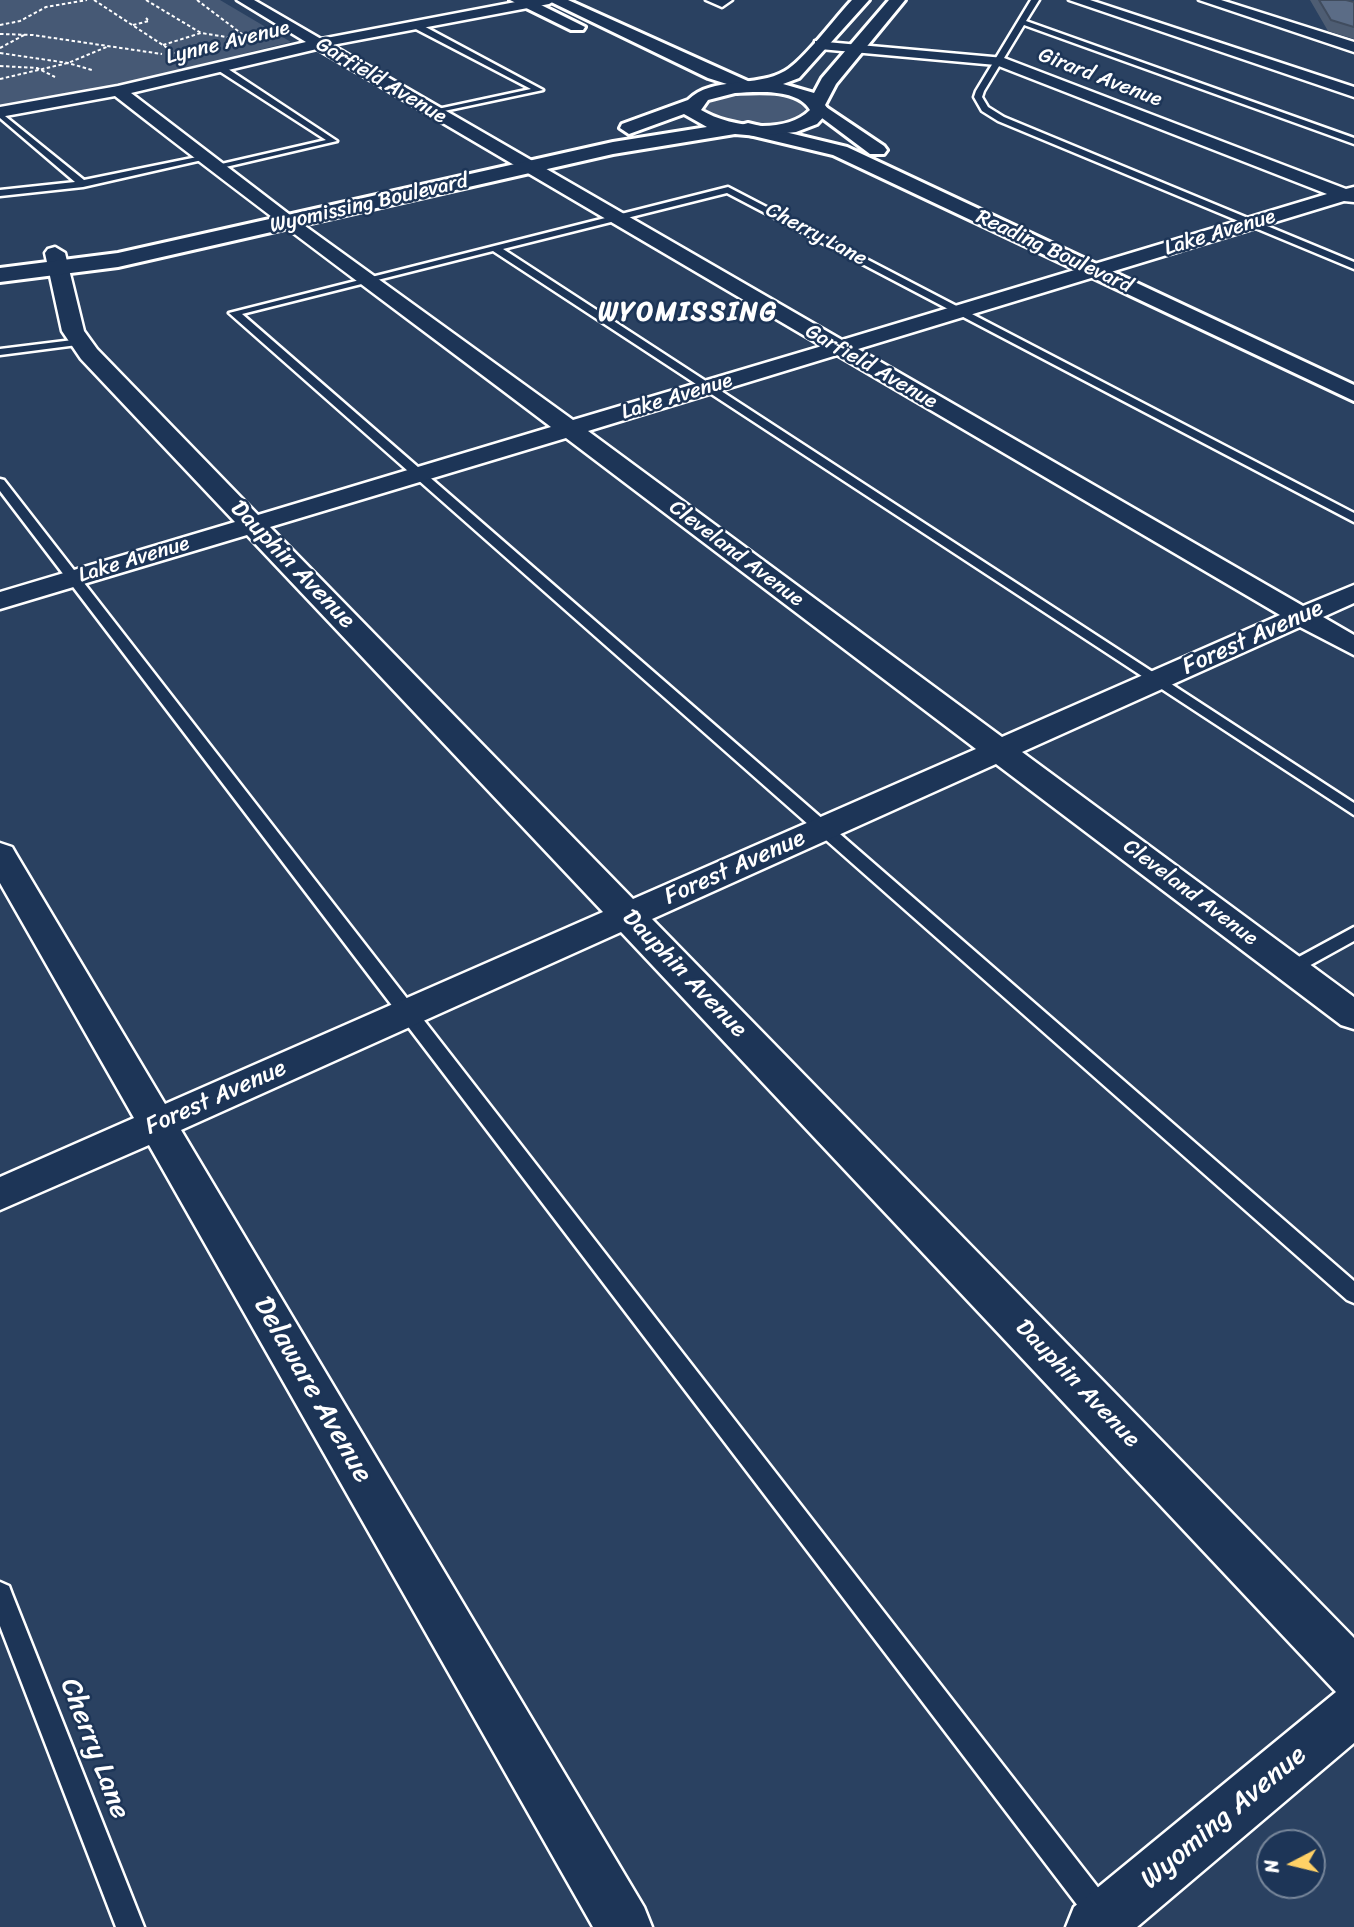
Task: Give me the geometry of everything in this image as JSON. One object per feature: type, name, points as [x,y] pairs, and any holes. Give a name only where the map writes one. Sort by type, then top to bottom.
[{"type":"main road","points":[[555,0],[714,74],[755,88],[793,74],[861,0]]},
{"type":"main road","points":[[818,106],[828,82],[897,0]]},
{"type":"main road","points":[[523,2],[676,74]]},
{"type":"main road","name":"Wyomissing Boulevard","points":[[0,257],[57,261],[118,260],[506,155],[621,130],[691,98],[720,90],[755,88]]},
{"type":"main road","name":"Reading Boulevard","points":[[755,88],[792,92],[818,106],[872,147],[1049,227]]},
{"type":"main road","name":"Reading Boulevard","points":[[691,98],[692,110],[700,119],[840,151],[1097,260],[1354,394]]},
{"type":"main road","name":"Wyomissing Boulevard","points":[[278,215],[529,169],[665,138],[800,124],[814,118],[818,106]]},
{"type":"main road","name":"Reading Boulevard","points":[[1097,260],[1126,262],[1176,285]]},
{"type":"main road","name":"Wyomissing Boulevard","points":[[0,275],[57,261]]},
{"type":"street","name":"Garfield Avenue","points":[[244,0],[529,169],[1354,647]]},
{"type":"street","name":"Lynne Avenue","points":[[0,113],[118,91],[317,43],[523,2],[549,0]]},
{"type":"street","points":[[1076,0],[1354,92]]},
{"type":"street","points":[[1206,0],[1354,47]]},
{"type":"street","name":"Girard Avenue","points":[[820,44],[999,61],[1351,195]]},
{"type":"street","name":"Cleveland Avenue","points":[[118,91],[278,215],[369,279],[1354,1016]]},
{"type":"street","name":"Lake Avenue","points":[[1126,262],[1351,195]]},
{"type":"street","name":"Lake Avenue","points":[[0,601],[960,312],[1097,260]]},
{"type":"street","name":"Dauphin Avenue","points":[[57,261],[73,331],[81,342],[1354,1674]]},
{"type":"street","name":"Forest Avenue","points":[[0,1194],[1354,593]]},
{"type":"street","name":"Delaware Avenue","points":[[0,854],[624,1927]]},
{"type":"street","name":"Wyoming Avenue","points":[[1103,1924],[1354,1710]]},
{"type":"lane","points":[[710,0],[722,5],[728,0]]},
{"type":"lane","points":[[1035,0],[978,97],[981,105],[993,115],[1354,266]]},
{"type":"lane","points":[[1022,22],[1354,141]]},
{"type":"lane","points":[[415,25],[539,90],[433,112]]},
{"type":"lane","points":[[0,193],[83,184],[333,141],[219,67]]},
{"type":"lane","points":[[0,113],[83,184]]},
{"type":"lane","name":"Cherry Lane","points":[[419,475],[234,313],[729,190],[1354,518]]},
{"type":"lane","points":[[495,248],[1354,810]]},
{"type":"lane","points":[[0,352],[81,342]]},
{"type":"lane","points":[[419,475],[1354,1294]]},
{"type":"lane","points":[[0,483],[1103,1924]]},
{"type":"lane","points":[[1290,969],[1354,933]]},
{"type":"lane","name":"Cherry Lane","points":[[0,1594],[130,1927]]},
{"type":"path","points":[[3,25],[20,22],[46,7],[87,0]]},
{"type":"path","points":[[0,34],[45,37],[180,57],[95,0]]},
{"type":"path","points":[[146,0],[201,33],[251,40],[197,0]]},
{"type":"path","points":[[132,25],[149,21],[146,18]]},
{"type":"path","points":[[163,45],[201,33]]},
{"type":"path","points":[[0,48],[25,35]]},
{"type":"path","points":[[45,37],[50,36]]},
{"type":"path","points":[[0,79],[37,68],[68,63],[110,46]]},
{"type":"path","points":[[0,53],[68,63],[139,86]]},
{"type":"path","points":[[65,71],[68,63]]},
{"type":"path","points":[[0,66],[37,68],[62,80]]},
{"type":"shaded area","points":[[0,0],[220,0],[291,42],[125,83],[0,106]]},
{"type":"shaded area","points":[[756,92],[792,97],[803,105],[806,111],[785,123],[756,126],[726,121],[704,110],[707,102],[724,95]]},
{"type":"building","points":[[1319,0],[1354,2],[1354,27],[1331,20]]},
{"type":"district","name":"WYOMISSING","points":[[688,313]]}]
